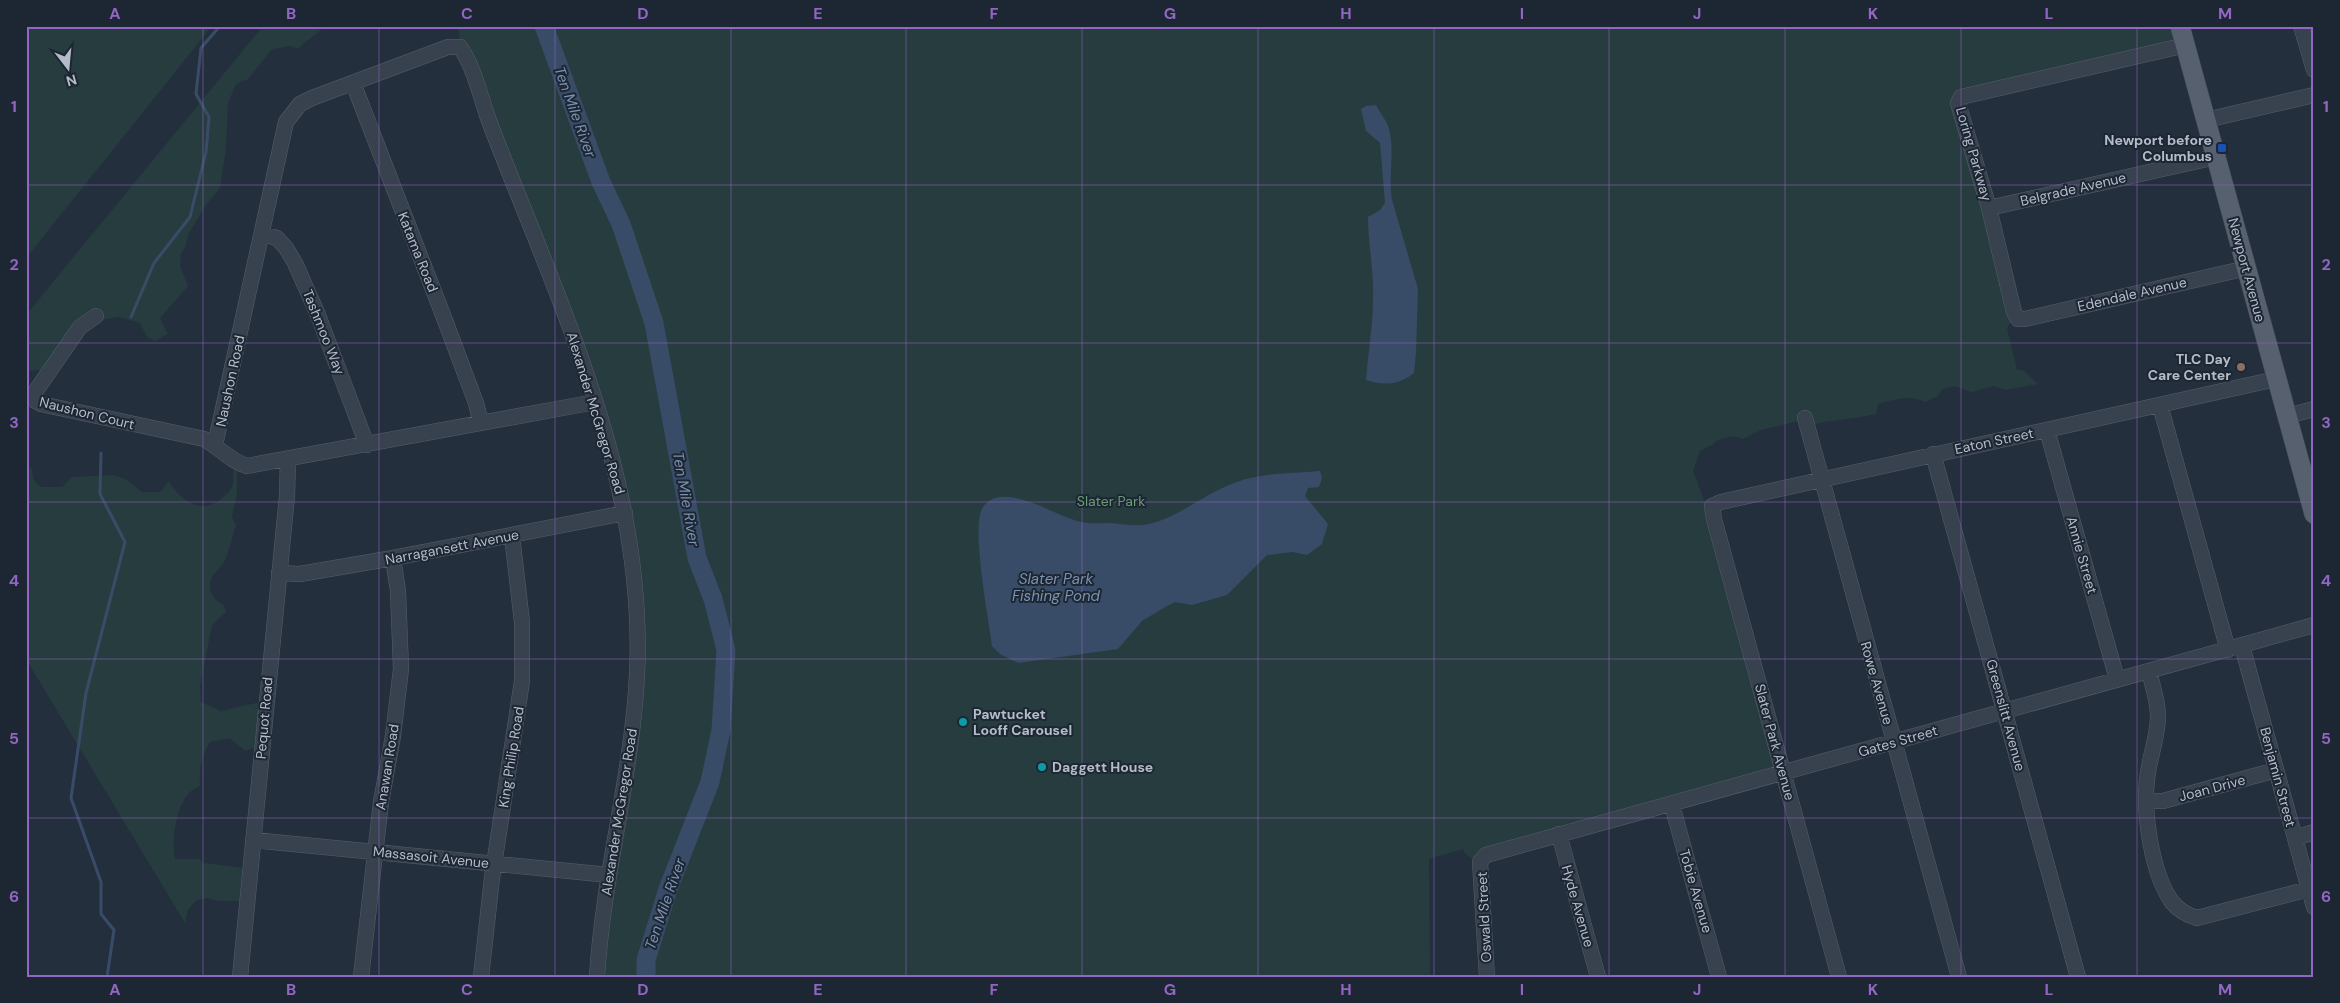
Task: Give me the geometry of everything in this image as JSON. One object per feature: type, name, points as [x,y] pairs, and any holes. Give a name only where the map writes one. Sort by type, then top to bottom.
[{"type":"main road","name":"Newport Avenue","points":[[2180,26],[2314,514]]},
{"type":"street","points":[[2302,26],[2314,70]]},
{"type":"street","name":"Loring Parkway","points":[[2018,319],[1989,208],[1958,103],[1960,97],[2186,45]]},
{"type":"street","name":"Naushon Road","points":[[460,47],[448,47],[300,104],[286,122],[215,445],[237,463],[247,466],[288,460],[481,422],[595,402]]},
{"type":"street","name":"Alexander McGregor Road","points":[[460,47],[466,56],[489,121],[574,336],[611,450],[625,513],[634,582],[638,674],[630,755],[609,875],[597,977]]},
{"type":"street","name":"Katama Road","points":[[353,83],[443,315],[476,403],[481,422]]},
{"type":"street","points":[[2206,120],[2314,95]]},
{"type":"street","name":"Belgrade Avenue","points":[[1989,208],[2216,157]]},
{"type":"street","name":"Tashmoo Way","points":[[262,234],[277,238],[295,263],[322,323],[366,445]]},
{"type":"street","name":"Edendale Avenue","points":[[2018,319],[2247,268]]},
{"type":"street","name":"Naushon Court","points":[[96,316],[80,327],[32,399],[41,404],[97,418],[204,438],[215,445]]},
{"type":"street","name":"Eaton Street","points":[[1712,506],[1720,502],[1821,479],[2276,379]]},
{"type":"street","name":"Benjamin Street","points":[[2160,405],[2235,648],[2276,770],[2314,907]]},
{"type":"street","points":[[2286,416],[2314,409]]},
{"type":"street","name":"Rowe Avenue","points":[[1805,418],[1959,977]]},
{"type":"street","name":"Annie Street","points":[[2047,430],[2117,679]]},
{"type":"street","name":"Greenslitt Avenue","points":[[1933,454],[2078,977]]},
{"type":"street","name":"Pequot Road","points":[[240,977],[279,574],[288,460]]},
{"type":"street","name":"Slater Park Avenue","points":[[1712,506],[1839,977]]},
{"type":"street","name":"Narragansett Avenue","points":[[279,574],[300,574],[393,558],[625,513]]},
{"type":"street","name":"King Philip Road","points":[[481,977],[495,863],[522,681],[522,622],[512,536]]},
{"type":"street","name":"Anawan Road","points":[[361,977],[375,851],[393,736],[401,669],[398,591],[393,558]]},
{"type":"street","name":"Gates Street","points":[[1482,858],[1558,834],[1672,805],[2004,709],[2235,648],[2314,625]]},
{"type":"street","points":[[2148,671],[2158,716],[2146,779],[2150,839],[2164,889],[2173,903],[2185,914],[2197,918],[2215,915],[2309,889]]},
{"type":"street","name":"Joan Drive","points":[[2147,801],[2163,801],[2276,770]]},
{"type":"street","name":"Tobie Avenue","points":[[1672,805],[1719,977]]},
{"type":"street","points":[[2295,838],[2314,832]]},
{"type":"street","name":"Hyde Avenue","points":[[1558,834],[1598,977]]},
{"type":"street","name":"Massasoit Avenue","points":[[253,840],[609,875]]},
{"type":"street","name":"Oswald Street","points":[[1482,858],[1480,862],[1487,977]]},
{"type":"green space","points":[[26,26],[212,26],[26,258]]},
{"type":"green space","points":[[263,26],[323,26],[318,33],[299,49],[290,46],[272,49],[248,79],[236,84],[228,103],[226,148],[220,188],[205,206],[188,235],[186,245],[181,254],[180,266],[188,286],[160,318],[168,334],[155,341],[147,337],[140,323],[119,317],[99,320],[88,317],[46,370],[26,371],[26,315]]},
{"type":"green space","name":"Slater Park","points":[[458,26],[2180,26],[2184,44],[1962,94],[2015,316],[2007,328],[2017,370],[2023,370],[2038,384],[2005,390],[1994,386],[1971,392],[1955,386],[1943,389],[1938,396],[1925,402],[1914,398],[1892,400],[1880,403],[1876,414],[1806,426],[1803,420],[1761,430],[1743,439],[1733,436],[1717,440],[1700,451],[1693,471],[1704,500],[1709,504],[1780,770],[1478,862],[1465,854],[1463,849],[1429,859],[1430,977],[597,977],[637,668],[616,472],[460,43]]},
{"type":"green space","points":[[237,461],[237,493],[232,517],[236,525],[225,560],[213,575],[210,584],[213,596],[223,604],[226,612],[212,625],[200,686],[201,702],[221,711],[256,703],[265,708],[257,747],[246,751],[229,738],[210,742],[204,752],[201,763],[200,786],[191,791],[185,798],[178,815],[174,834],[175,859],[199,859],[204,863],[244,868],[243,901],[218,901],[207,898],[197,900],[188,909],[185,923],[26,659],[26,465],[32,469],[33,479],[41,487],[62,487],[72,477],[114,475],[127,480],[142,492],[160,492],[169,481],[173,488],[185,499],[199,506],[207,506],[222,498],[232,487],[234,468]]},
{"type":"water","points":[[1376,105],[1389,129],[1391,138],[1392,200],[1418,289],[1414,373],[1403,380],[1385,384],[1366,380],[1373,298],[1368,217],[1380,210],[1385,203],[1380,143],[1366,131],[1361,109],[1366,106]]},
{"type":"water","name":"Slater Park Fishing Pond","points":[[1320,471],[1322,478],[1319,487],[1308,488],[1305,496],[1328,524],[1322,544],[1307,555],[1292,552],[1267,555],[1227,595],[1192,605],[1175,602],[1142,621],[1118,649],[1018,663],[1000,654],[992,646],[978,533],[983,507],[992,499],[1003,497],[1016,498],[1084,523],[1145,525],[1171,516],[1223,488],[1245,479],[1266,475]]},
{"type":"waterway","points":[[131,317],[154,263],[190,217],[206,152],[209,117],[196,94],[201,48],[220,26]]},
{"type":"waterway","name":"Ten Mile River","points":[[544,26],[601,182],[621,224],[654,323],[697,558],[713,599],[726,650],[721,730],[710,782],[668,889],[646,960],[646,977]]},
{"type":"waterway","points":[[101,453],[100,494],[125,542],[86,693],[71,798],[101,882],[101,914],[114,930],[107,977]]},
{"type":"place","name":"Newport before Columbus","points":[[2222,148]]},
{"type":"place","name":"TLC Day Care Center","points":[[2241,367]]},
{"type":"place","name":"Pawtucket Looff Carousel","points":[[963,722]]},
{"type":"place","name":"Daggett House","points":[[1042,767]]}]
